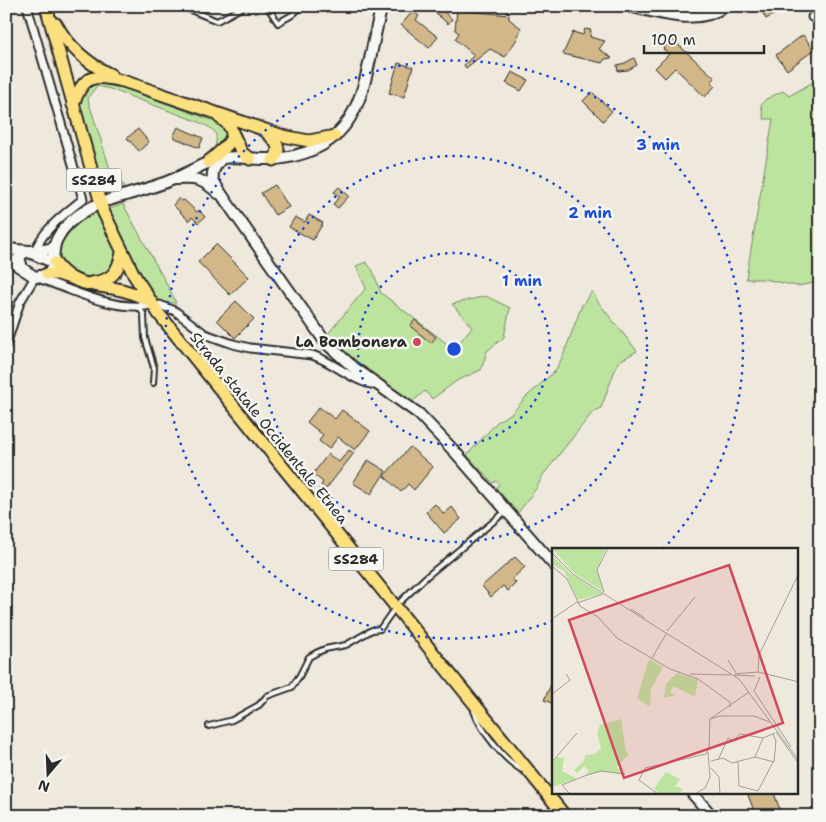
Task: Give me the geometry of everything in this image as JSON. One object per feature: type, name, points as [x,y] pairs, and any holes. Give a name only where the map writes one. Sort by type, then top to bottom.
[{"type":"main road","points":[[47,8],[63,37],[78,54],[88,63],[124,81],[283,136],[309,141],[335,136]]},
{"type":"main road","name":"Strada statale Occidentale Etnea","points":[[47,8],[103,211],[122,253],[149,304],[565,816]]},
{"type":"main road","points":[[73,105],[83,85],[91,78],[100,76],[124,81]]},
{"type":"main road","points":[[210,111],[227,122],[242,153],[250,159]]},
{"type":"main road","points":[[261,129],[275,140],[279,146],[273,160]]},
{"type":"main road","points":[[203,164],[228,145],[232,140],[233,134]]},
{"type":"main road","points":[[83,284],[98,282],[112,276],[120,265],[122,253]]},
{"type":"main road","points":[[55,263],[68,277]]},
{"type":"main road","points":[[41,276],[58,274],[83,284],[119,289],[149,304]]},
{"type":"street","points":[[22,268],[19,257],[31,251],[54,225],[83,198],[27,6]]},
{"type":"street","points":[[109,200],[173,179],[203,164],[221,159],[273,160],[307,152],[335,136],[352,116],[362,94],[382,6]]},
{"type":"street","points":[[628,6],[693,18],[713,14],[725,6]]},
{"type":"street","points":[[211,183],[213,168],[221,159]]},
{"type":"street","points":[[203,164],[202,177],[211,183],[226,201],[326,342],[340,357],[419,414],[455,452],[552,563]]},
{"type":"street","points":[[173,179],[191,178],[211,183]]},
{"type":"street","points":[[6,345],[20,302],[41,276],[52,270],[55,263],[54,248],[57,239],[76,216],[94,206]]},
{"type":"street","points":[[6,248],[31,251],[54,248]]},
{"type":"street","points":[[31,251],[55,263]]},
{"type":"street","points":[[6,258],[22,268],[104,302],[149,304],[175,311],[210,336],[242,346],[312,355],[322,358],[366,384],[377,385]]},
{"type":"street","points":[[693,794],[712,816]]},
{"type":"lane","points":[[181,6],[216,21],[245,6]]},
{"type":"lane","points":[[267,6],[278,23],[292,15],[302,6]]},
{"type":"lane","points":[[149,304],[144,315],[145,338],[154,368],[153,384]]},
{"type":"lane","points":[[401,601],[426,577],[507,511]]},
{"type":"lane","points":[[208,726],[232,720],[259,704],[267,696],[288,689],[300,675],[310,657],[325,649],[346,645],[372,630],[380,629],[392,612]]},
{"type":"green space","points":[[820,78],[820,282],[797,286],[764,279],[746,279],[773,119],[764,119],[761,105],[766,99],[783,91],[789,96]]},
{"type":"green space","points":[[104,81],[225,125],[229,138],[214,151],[215,132],[205,125],[110,89],[97,86],[88,100],[110,169],[117,173],[124,188],[104,192],[79,102],[80,97],[91,82]]},
{"type":"green space","points":[[123,204],[176,303],[159,302],[132,257],[109,209]]},
{"type":"green space","points":[[97,209],[117,253],[111,273],[95,277],[85,276],[70,270],[61,262],[58,253],[60,245],[72,227]]},
{"type":"green space","points":[[366,262],[373,271],[381,293],[454,349],[472,327],[452,304],[486,296],[510,308],[504,337],[487,351],[481,370],[458,380],[432,399],[425,391],[412,402],[357,364],[339,349],[327,335],[366,288],[356,266]]},
{"type":"green space","points":[[592,291],[598,302],[637,351],[618,362],[601,408],[592,413],[543,475],[537,487],[518,513],[496,488],[499,484],[496,481],[493,483],[467,455],[498,421],[512,413],[526,397],[555,371],[563,356],[582,305]]},
{"type":"building","points":[[428,6],[440,6],[452,19],[448,24]]},
{"type":"building","points":[[759,6],[789,6],[766,19]]},
{"type":"building","points":[[457,10],[509,15],[509,19],[521,28],[517,39],[505,57],[490,49],[466,68],[464,65],[474,55],[455,39],[459,33],[455,30]]},
{"type":"building","points":[[413,11],[419,16],[416,20],[438,37],[429,48],[401,25]]},
{"type":"building","points":[[585,29],[591,30],[590,37],[605,41],[599,49],[612,58],[605,59],[602,63],[563,54],[573,32],[583,35]]},
{"type":"building","points":[[803,35],[814,50],[787,70],[776,55]]},
{"type":"building","points":[[672,39],[715,78],[711,82],[715,86],[705,97],[675,68],[665,78],[655,68],[669,54],[663,49]]},
{"type":"building","points":[[634,58],[637,65],[628,70],[618,71],[617,65]]},
{"type":"building","points":[[398,63],[413,67],[404,97],[389,93]]},
{"type":"building","points":[[512,72],[528,80],[521,91],[506,83]]},
{"type":"building","points":[[592,92],[612,111],[603,121],[583,101]]},
{"type":"building","points":[[178,127],[203,138],[199,148],[173,137]]},
{"type":"building","points":[[138,129],[149,142],[139,151],[127,138]]},
{"type":"building","points":[[275,185],[289,207],[275,215],[261,193]]},
{"type":"building","points":[[339,187],[349,196],[338,208],[333,204],[340,197],[334,192]]},
{"type":"building","points":[[179,198],[197,212],[199,210],[205,217],[198,223],[192,217],[189,221],[173,205]]},
{"type":"building","points":[[309,215],[323,223],[313,240],[289,227],[295,217],[305,222]]},
{"type":"building","points":[[216,244],[249,277],[230,295],[198,262]]},
{"type":"building","points":[[236,301],[254,319],[235,338],[217,320]]},
{"type":"building","points":[[415,320],[436,337],[431,343],[410,326]]},
{"type":"building","points":[[319,407],[335,419],[342,410],[370,431],[355,450],[338,437],[329,449],[319,441],[323,435],[307,422]]},
{"type":"building","points":[[410,447],[433,467],[414,490],[408,484],[401,492],[384,476]]},
{"type":"building","points":[[349,450],[354,453],[326,489],[321,485],[323,482],[313,474],[328,454],[339,462]]},
{"type":"building","points":[[368,460],[386,471],[371,494],[353,483]]},
{"type":"building","points":[[435,504],[444,514],[452,507],[461,519],[444,533],[426,512]]},
{"type":"building","points":[[515,557],[525,567],[512,579],[516,583],[508,591],[503,586],[491,597],[482,586]]},
{"type":"building","points":[[552,682],[552,703],[544,700]]},
{"type":"building","points":[[774,794],[782,816],[756,816],[748,795]]},
{"type":"place","name":"La Bombonera","points":[[417,342]]}]
